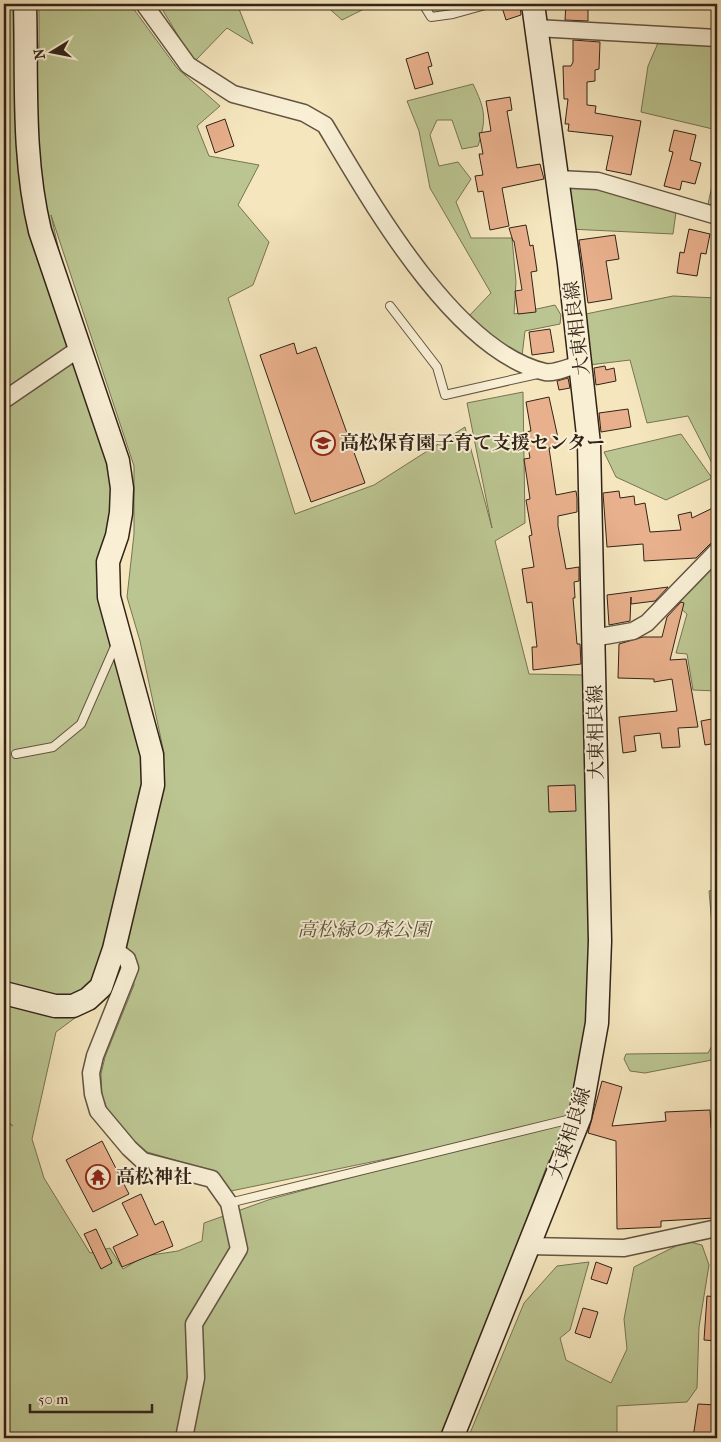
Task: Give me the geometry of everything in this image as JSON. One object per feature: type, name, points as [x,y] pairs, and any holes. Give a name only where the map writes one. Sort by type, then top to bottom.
[{"type":"main road","points":[[4,994],[55,1006],[73,1006],[88,999],[101,987],[114,949],[153,785],[152,755],[109,597],[108,562],[118,536],[121,514],[122,488],[118,461],[40,231],[32,195],[28,162],[25,4]]},
{"type":"main road","name":"大東相良線","points":[[452,1438],[580,1117],[597,1023],[600,941],[588,444],[581,364],[558,180],[533,4]]},
{"type":"street","points":[[144,4],[188,65],[233,94],[304,113],[325,125],[402,248],[463,323],[503,354],[546,372],[581,364]]},
{"type":"street","points":[[536,28],[717,38]]},
{"type":"street","points":[[558,180],[598,181],[717,216]]},
{"type":"street","points":[[4,400],[80,348]]},
{"type":"street","points":[[593,638],[633,631],[647,623],[717,551]]},
{"type":"street","points":[[114,949],[127,959],[130,968],[93,1065],[93,1094],[98,1111],[129,1148],[143,1160],[212,1179],[229,1203],[239,1249],[194,1324],[196,1378],[184,1438]]},
{"type":"street","points":[[528,1246],[624,1248],[717,1228]]},
{"type":"lane","points":[[424,4],[431,17],[453,14],[489,4]]},
{"type":"lane","points":[[390,306],[438,367],[445,395],[546,372]]},
{"type":"lane","points":[[16,754],[53,747],[82,724],[119,636]]},
{"type":"lane","points":[[229,1203],[580,1117]]},
{"type":"green space","name":"高松緑の森公園","points":[[4,4],[35,4],[39,60],[39,4],[130,4],[177,68],[220,106],[197,126],[209,156],[259,165],[238,205],[269,242],[253,285],[228,298],[295,514],[374,485],[465,427],[492,528],[467,403],[523,392],[525,523],[495,541],[529,674],[585,675],[593,933],[589,1015],[568,1113],[560,1121],[567,1126],[561,1155],[549,1160],[443,1438],[4,1438],[4,1120],[13,1126],[4,1119]],"holes":[[[51,215],[134,466],[134,534],[127,597],[140,641],[164,753],[161,773],[124,691],[111,484]],[[133,975],[134,985],[105,1057],[101,1074],[102,1095],[108,1112],[133,1140],[147,1152],[217,1172],[231,1191],[531,1129],[271,1199],[204,1223],[202,1241],[178,1251],[145,1256],[123,1269],[110,1248],[90,1253],[44,1178],[32,1139],[56,1032]]]},
{"type":"green space","points":[[159,4],[237,4],[253,44],[227,28],[194,62]]},
{"type":"green space","points":[[324,4],[364,4],[364,9],[342,20]]},
{"type":"green space","points":[[426,4],[476,4],[476,5],[433,15]]},
{"type":"green space","points":[[658,43],[717,44],[717,130],[641,112],[648,66]]},
{"type":"green space","points":[[473,84],[480,100],[484,121],[478,146],[462,149],[452,120],[437,120],[430,135],[439,166],[458,162],[471,179],[456,202],[471,238],[512,238],[516,282],[514,314],[555,305],[561,315],[560,324],[525,331],[522,356],[502,347],[468,317],[491,293],[430,188],[419,131],[407,101]]},
{"type":"green space","points":[[717,163],[717,208],[708,204]]},
{"type":"green space","points":[[563,182],[606,189],[676,212],[673,234],[569,229]]},
{"type":"green space","points":[[673,296],[717,298],[717,360],[713,421],[717,435],[717,473],[688,416],[647,423],[630,360],[589,365],[581,315]]},
{"type":"green space","points":[[681,434],[712,478],[666,500],[616,477],[604,452]]},
{"type":"green space","points":[[717,562],[717,691],[693,690],[687,654],[676,653],[687,614],[672,601]]},
{"type":"green space","points":[[717,888],[717,983],[709,891]]},
{"type":"green space","points":[[715,1040],[717,1040],[717,1059],[645,1073],[630,1071],[624,1059],[626,1054],[708,1053]]},
{"type":"green space","points":[[686,1241],[702,1245],[709,1265],[699,1327],[697,1388],[687,1402],[617,1406],[617,1438],[468,1438],[524,1303],[557,1266],[589,1262],[570,1330],[560,1338],[566,1360],[611,1383],[627,1349],[624,1319],[634,1267]]},
{"type":"building","points":[[501,4],[520,4],[521,15],[506,20]]},
{"type":"building","points":[[566,4],[588,4],[588,21],[565,20]]},
{"type":"building","points":[[573,40],[600,42],[599,69],[595,70],[595,81],[587,82],[587,105],[596,106],[595,113],[641,121],[631,175],[606,170],[613,136],[568,131],[569,124],[565,124],[568,99],[564,99],[563,66],[571,66],[573,62]]},
{"type":"building","points":[[428,52],[432,66],[428,67],[433,84],[415,89],[406,59]]},
{"type":"building","points":[[510,97],[512,110],[507,111],[517,168],[540,164],[544,179],[502,188],[509,226],[490,230],[483,191],[478,192],[475,176],[483,175],[479,154],[483,154],[479,133],[491,131],[486,101]]},
{"type":"building","points":[[225,119],[234,146],[215,153],[206,126]]},
{"type":"building","points":[[674,130],[696,135],[690,160],[701,163],[695,184],[682,181],[680,190],[664,186],[673,152],[669,151]]},
{"type":"building","points":[[526,225],[530,246],[533,245],[537,271],[531,272],[536,312],[518,314],[515,291],[522,290],[514,241],[509,228]]},
{"type":"building","points":[[689,229],[710,234],[706,254],[701,253],[697,276],[677,273],[680,252],[684,253]]},
{"type":"building","points":[[615,235],[619,259],[606,261],[612,299],[588,303],[579,240]]},
{"type":"building","points":[[550,329],[554,352],[532,355],[529,332]]},
{"type":"building","points":[[294,343],[297,354],[316,347],[365,483],[311,502],[260,355]]},
{"type":"building","points":[[605,366],[606,370],[614,368],[616,381],[596,385],[594,368]]},
{"type":"building","points":[[568,378],[570,388],[559,390],[557,381]]},
{"type":"building","points":[[549,397],[560,447],[549,448],[556,495],[576,491],[577,498],[577,512],[558,516],[558,526],[566,569],[579,567],[579,581],[574,582],[575,598],[573,598],[577,644],[580,644],[581,664],[533,670],[532,647],[537,647],[532,602],[527,603],[522,569],[534,567],[529,536],[532,535],[526,500],[530,499],[524,459],[530,458],[525,432],[531,431],[526,402]]},
{"type":"building","points":[[628,409],[631,427],[601,432],[599,413]]},
{"type":"building","points":[[619,491],[620,498],[634,496],[635,505],[645,503],[650,532],[681,530],[678,515],[691,512],[692,518],[717,506],[717,540],[710,544],[696,558],[644,561],[643,544],[607,547],[603,493]]},
{"type":"building","points":[[668,587],[655,601],[631,604],[631,597],[630,621],[609,625],[607,595]]},
{"type":"building","points":[[681,602],[684,603],[670,660],[686,659],[698,727],[678,728],[680,747],[662,748],[660,733],[634,736],[636,751],[623,753],[619,717],[677,711],[672,679],[654,682],[654,679],[618,678],[619,644],[643,637],[662,637],[667,617]]},
{"type":"building","points":[[717,718],[717,743],[705,745],[701,721]]},
{"type":"building","points":[[575,785],[576,811],[549,812],[548,786]]},
{"type":"building","points":[[602,1081],[622,1087],[612,1126],[666,1121],[665,1112],[710,1110],[711,1128],[717,1128],[717,1153],[712,1153],[715,1218],[661,1221],[661,1227],[617,1229],[616,1141],[588,1133]]},
{"type":"building","name":"高松神社","points":[[102,1141],[129,1194],[93,1212],[66,1160]]},
{"type":"building","points":[[141,1194],[155,1225],[163,1221],[173,1246],[122,1267],[113,1247],[138,1235],[122,1203]]},
{"type":"building","points":[[96,1229],[112,1263],[101,1269],[84,1234]]},
{"type":"building","points":[[596,1262],[612,1268],[607,1284],[591,1279]]},
{"type":"building","points":[[707,1296],[717,1297],[717,1341],[704,1340]]},
{"type":"building","points":[[583,1308],[598,1312],[590,1338],[575,1333]]},
{"type":"building","points":[[698,1404],[717,1405],[717,1438],[693,1438]]},
{"type":"place","name":"高松保育園子育て支援センター","points":[[323,443]]},
{"type":"place","name":"高松神社","points":[[98,1177]]}]
